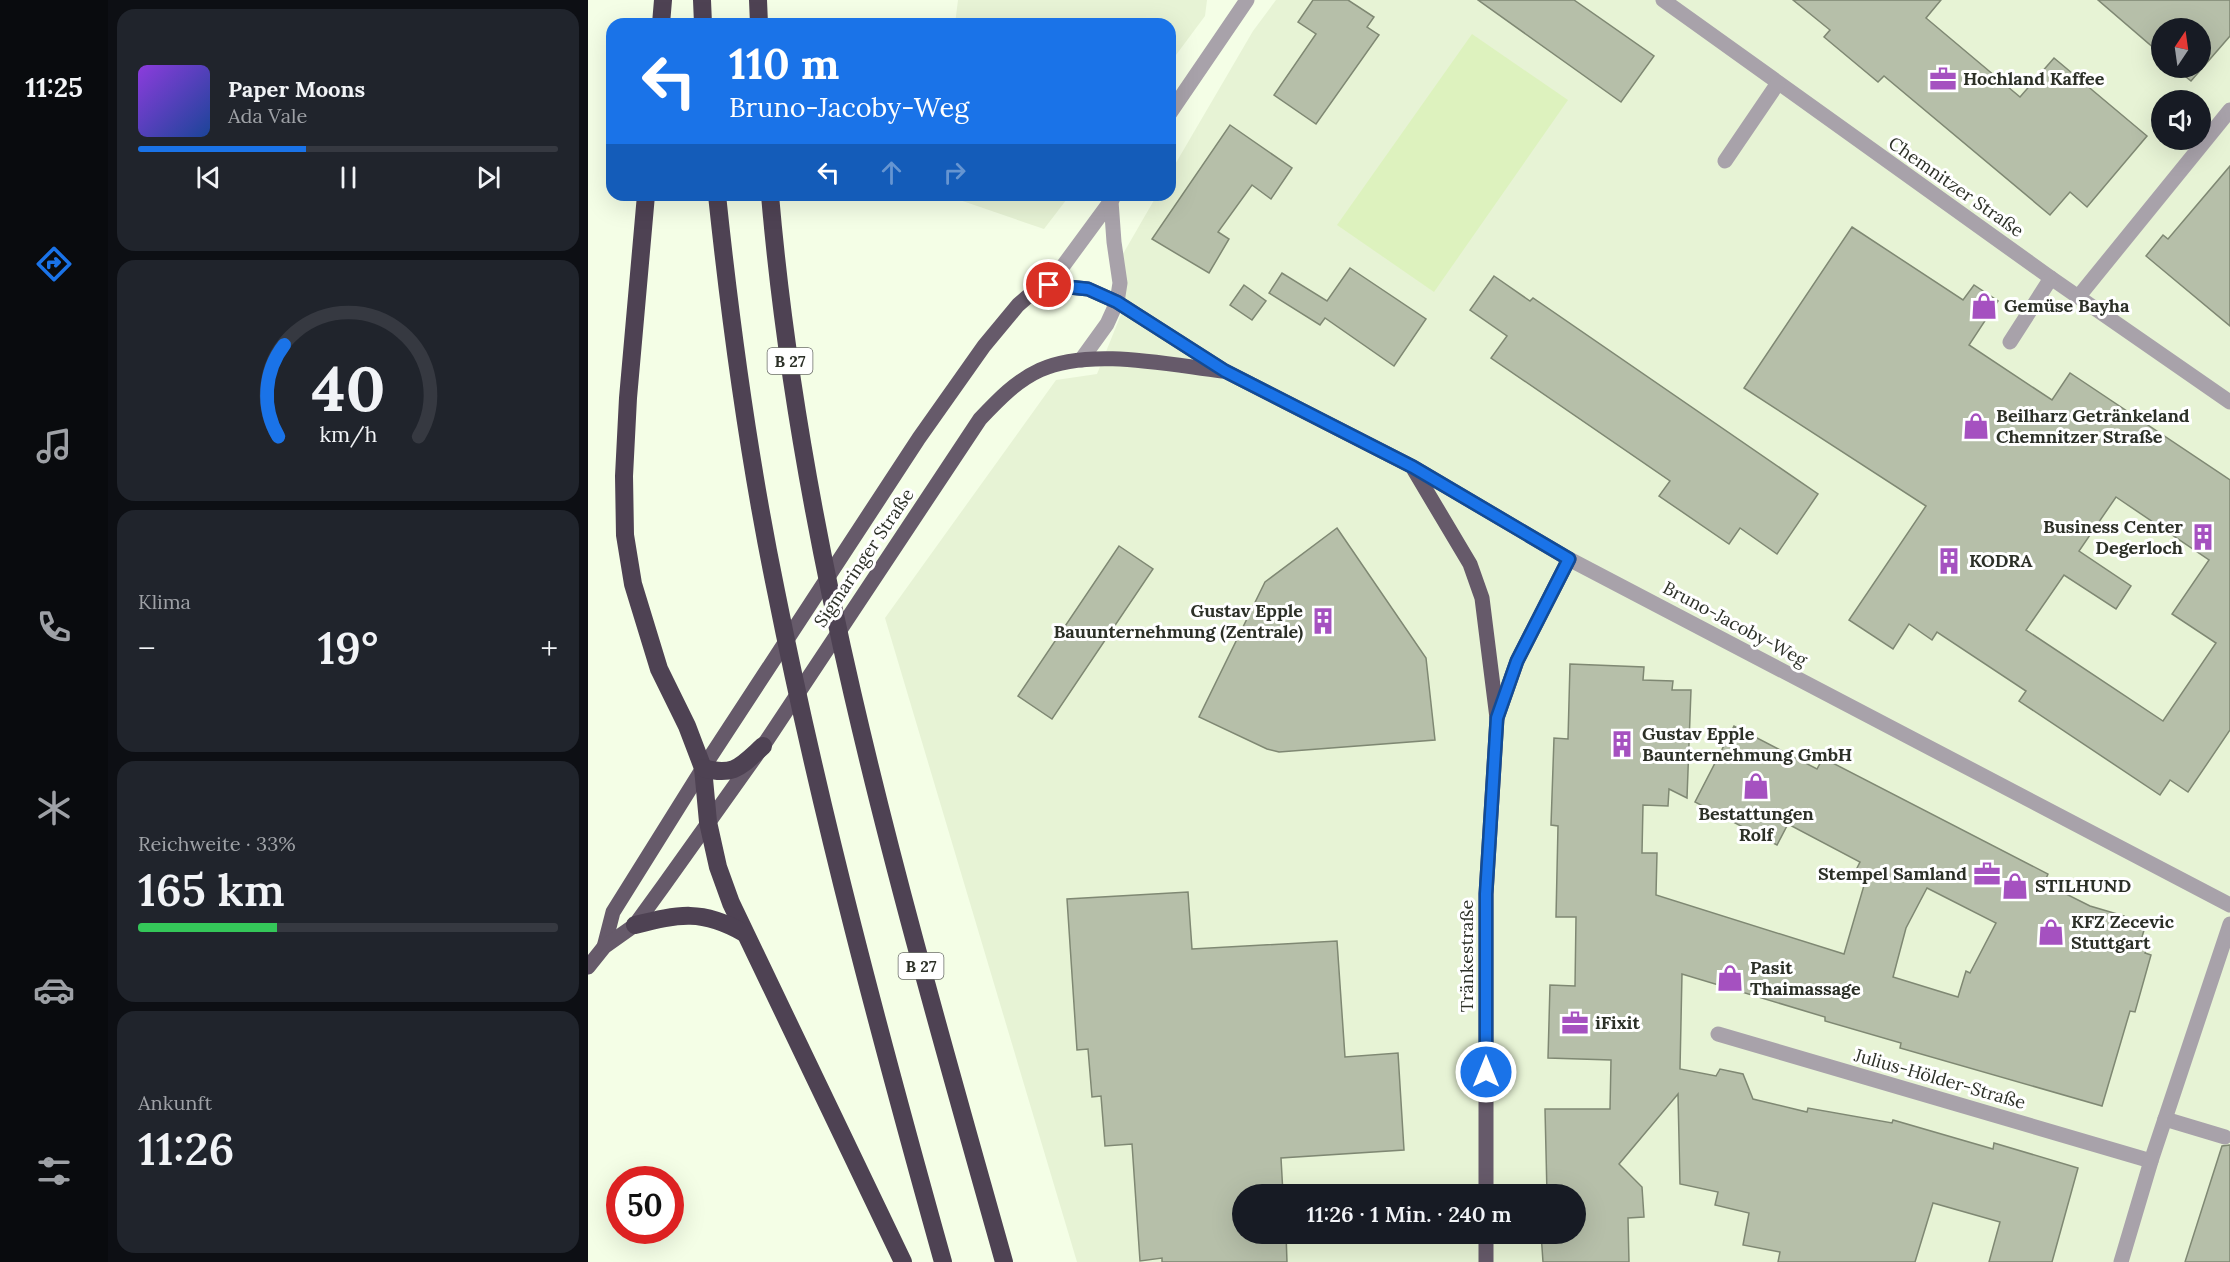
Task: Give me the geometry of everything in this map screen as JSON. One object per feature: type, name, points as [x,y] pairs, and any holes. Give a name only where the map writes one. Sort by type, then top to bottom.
[{"type":"highway","points":[[662,18],[663,0]]},
{"type":"highway","points":[[702,0],[703,18]]},
{"type":"highway","points":[[758,0],[759,18]]},
{"type":"highway","points":[[645,201],[628,398],[624,476],[625,535],[633,584],[659,669],[687,726],[703,768],[708,822],[718,867],[744,933],[903,1262]]},
{"type":"highway","points":[[718,201],[732,334],[775,588],[804,728],[879,1036],[943,1262]]},
{"type":"highway","name":"B 27","points":[[771,201],[796,406],[816,526],[847,668],[904,904],[1004,1262]]},
{"type":"highway","points":[[703,768],[721,773],[738,768],[763,746]]},
{"type":"highway","points":[[635,925],[675,915],[698,916],[729,924],[744,933]]},
{"type":"main road","name":"Sigmaringer Straße","points":[[604,946],[613,912],[703,768],[919,438],[984,346],[1018,305],[1033,292],[1049,285]]},
{"type":"main road","name":"Bruno-Jacoby-Weg","points":[[1049,285],[1088,289],[1117,302],[1225,371],[1413,467],[1569,559]]},
{"type":"main road","name":"Sigmaringer Straße","points":[[588,967],[604,946],[635,925],[763,746],[981,419],[1003,394],[1041,370],[1081,360]]},
{"type":"main road","name":"Bruno-Jacoby-Weg","points":[[1081,360],[1128,361],[1225,371]]},
{"type":"main road","name":"Tränkestraße","points":[[1413,467],[1470,564],[1482,598],[1497,718],[1486,894],[1486,1184]]},
{"type":"main road","name":"Tränkestraße","points":[[1497,718],[1517,661],[1569,559]]},
{"type":"main road","points":[[1486,1244],[1486,1262]]},
{"type":"street","name":"Chemnitzer Straße","points":[[1662,0],[2230,402]]},
{"type":"street","points":[[1176,104],[1242,3]]},
{"type":"street","points":[[1725,161],[1778,83]]},
{"type":"street","points":[[2079,296],[2230,110]]},
{"type":"street","name":"Sigmaringer Straße","points":[[1049,285],[1111,201]]},
{"type":"street","name":"Sigmaringer Straße","points":[[1081,360],[1107,324],[1117,302],[1120,283],[1113,242],[1113,201]]},
{"type":"street","points":[[2010,342],[2052,278]]},
{"type":"street","name":"Bruno-Jacoby-Weg","points":[[1569,559],[2230,904]]},
{"type":"street","points":[[2121,1262],[2151,1161],[2230,924]]},
{"type":"street","name":"Julius-Hölder-Straße","points":[[1718,1034],[2151,1161]]},
{"type":"street","points":[[2165,1119],[2225,1137]]},
{"type":"shaded area","points":[[958,0],[1207,0],[1205,16],[1176,55],[1176,18],[956,18]]},
{"type":"shaded area","points":[[1276,0],[2230,0],[2230,1262],[1077,1262],[885,618],[1056,380],[1097,374],[1126,302],[1116,266],[1154,201],[1176,201],[1176,163],[1253,31]]},
{"type":"shaded area","points":[[962,201],[1065,201],[1044,229]]},
{"type":"green space","points":[[1472,34],[1568,100],[1434,292],[1337,225]]},
{"type":"building","points":[[1313,0],[1348,0],[1374,17],[1367,27],[1379,35],[1316,124],[1274,95],[1316,34],[1298,22]]},
{"type":"building","points":[[1478,0],[1574,0],[1654,56],[1621,102]]},
{"type":"building","points":[[1793,0],[1941,0],[1926,18],[2020,97],[2054,58],[2147,136],[2087,207],[2070,192],[2050,215],[1884,76],[1878,82],[1824,37],[1830,30]]},
{"type":"building","points":[[2098,0],[2230,0],[2230,36],[2211,58],[2211,18],[2151,18],[2151,46]]},
{"type":"building","points":[[1230,125],[1292,168],[1271,199],[1252,185],[1218,232],[1229,239],[1209,273],[1152,239]]},
{"type":"building","points":[[2230,166],[2230,326],[2146,256],[2163,235],[2168,239]]},
{"type":"building","points":[[1852,227],[1963,300],[1974,285],[1998,301],[1969,345],[2052,400],[2070,373],[2230,480],[2230,730],[2188,792],[2170,780],[2160,795],[2019,701],[2026,691],[1937,632],[1932,640],[1909,624],[1893,649],[1849,620],[1926,506],[1744,388]],"holes":[[[2116,497],[2209,560],[2172,614],[2216,643],[2163,721],[2026,630],[2064,575],[2116,609],[2131,586],[2079,551]]]},
{"type":"building","points":[[1350,268],[1426,319],[1394,366],[1325,318],[1320,325],[1269,293],[1282,273],[1327,301]]},
{"type":"building","points":[[1494,276],[1530,301],[1533,298],[1818,494],[1777,554],[1740,528],[1729,544],[1659,496],[1670,481],[1491,358],[1507,336],[1470,310]]},
{"type":"building","points":[[1244,285],[1266,301],[1252,320],[1230,305]]},
{"type":"building","name":"Gustav Epple Bauunternehmung (Zentrale)","points":[[1337,528],[1426,658],[1435,740],[1279,752],[1267,749],[1199,717],[1265,582]]},
{"type":"building","points":[[1119,546],[1153,569],[1052,719],[1018,696]]},
{"type":"building","points":[[1570,664],[1644,667],[1643,680],[1673,681],[1672,690],[1691,690],[1687,798],[1669,789],[1668,806],[1643,805],[1642,853],[1657,853],[1656,895],[1844,954],[1865,882],[1853,876],[1860,862],[1788,824],[1777,845],[1695,802],[1734,726],[1817,769],[1823,758],[2048,874],[2044,883],[2090,906],[2124,916],[2122,921],[2145,927],[2142,937],[2149,939],[2145,953],[2151,955],[2135,1012],[2130,1011],[2102,1106],[1900,1048],[1901,1043],[1825,1021],[1825,1017],[1682,974],[1680,1069],[1716,1076],[1720,1069],[1743,1074],[1753,1099],[1807,1112],[1808,1108],[1892,1123],[1893,1120],[1993,1149],[1994,1143],[2078,1168],[2052,1262],[1989,1262],[2000,1222],[1933,1203],[1915,1262],[1778,1262],[1780,1252],[1743,1245],[1749,1213],[1715,1205],[1718,1192],[1680,1184],[1678,1094],[1619,1164],[1642,1187],[1644,1217],[1628,1218],[1629,1262],[1543,1262],[1542,1244],[1586,1244],[1586,1184],[1547,1184],[1545,1109],[1610,1109],[1611,1060],[1548,1058],[1550,985],[1575,986],[1576,917],[1556,917],[1558,826],[1551,825],[1554,738],[1568,739]],"holes":[[[1927,888],[1996,923],[1970,973],[1966,971],[1958,997],[1893,977],[1906,928]]]},
{"type":"building","points":[[1188,892],[1192,949],[1337,941],[1345,1057],[1398,1053],[1404,1150],[1281,1158],[1282,1184],[1232,1184],[1232,1244],[1286,1244],[1287,1262],[1162,1262],[1162,1258],[1140,1261],[1132,1144],[1105,1146],[1101,1096],[1092,1097],[1088,1049],[1077,1050],[1067,899]]},
{"type":"building","points":[[2230,1145],[2230,1262],[2185,1262],[2222,1146]]},
{"type":"place","name":"Hochland Kaffee","points":[[1943,79]]},
{"type":"place","name":"Gemüse Bayha","points":[[1984,306]]},
{"type":"place","name":"Beilharz Getränkeland Chemnitzer Straße","points":[[1976,426]]},
{"type":"place","name":"Business Center Degerloch","points":[[2203,537]]},
{"type":"place","name":"KODRA","points":[[1949,561]]},
{"type":"place","name":"Gustav Epple Bauunternehmung (Zentrale)","points":[[1323,621]]},
{"type":"place","name":"Gustav Epple Baunternehmung GmbH","points":[[1622,744]]},
{"type":"place","name":"Bestattungen Rolf","points":[[1756,786]]},
{"type":"place","name":"Stempel Samland","points":[[1987,874]]},
{"type":"place","name":"STILHUND","points":[[2015,886]]},
{"type":"place","name":"KFZ Zecevic Stuttgart","points":[[2051,932]]},
{"type":"place","name":"Pasit Thaimassage","points":[[1730,978]]},
{"type":"place","name":"iFixit","points":[[1575,1023]]},
{"type":"route","points":[[1049,285],[1088,289],[1117,302],[1225,371],[1413,467],[1569,559],[1517,661],[1497,718],[1486,894],[1486,1072]]}]
